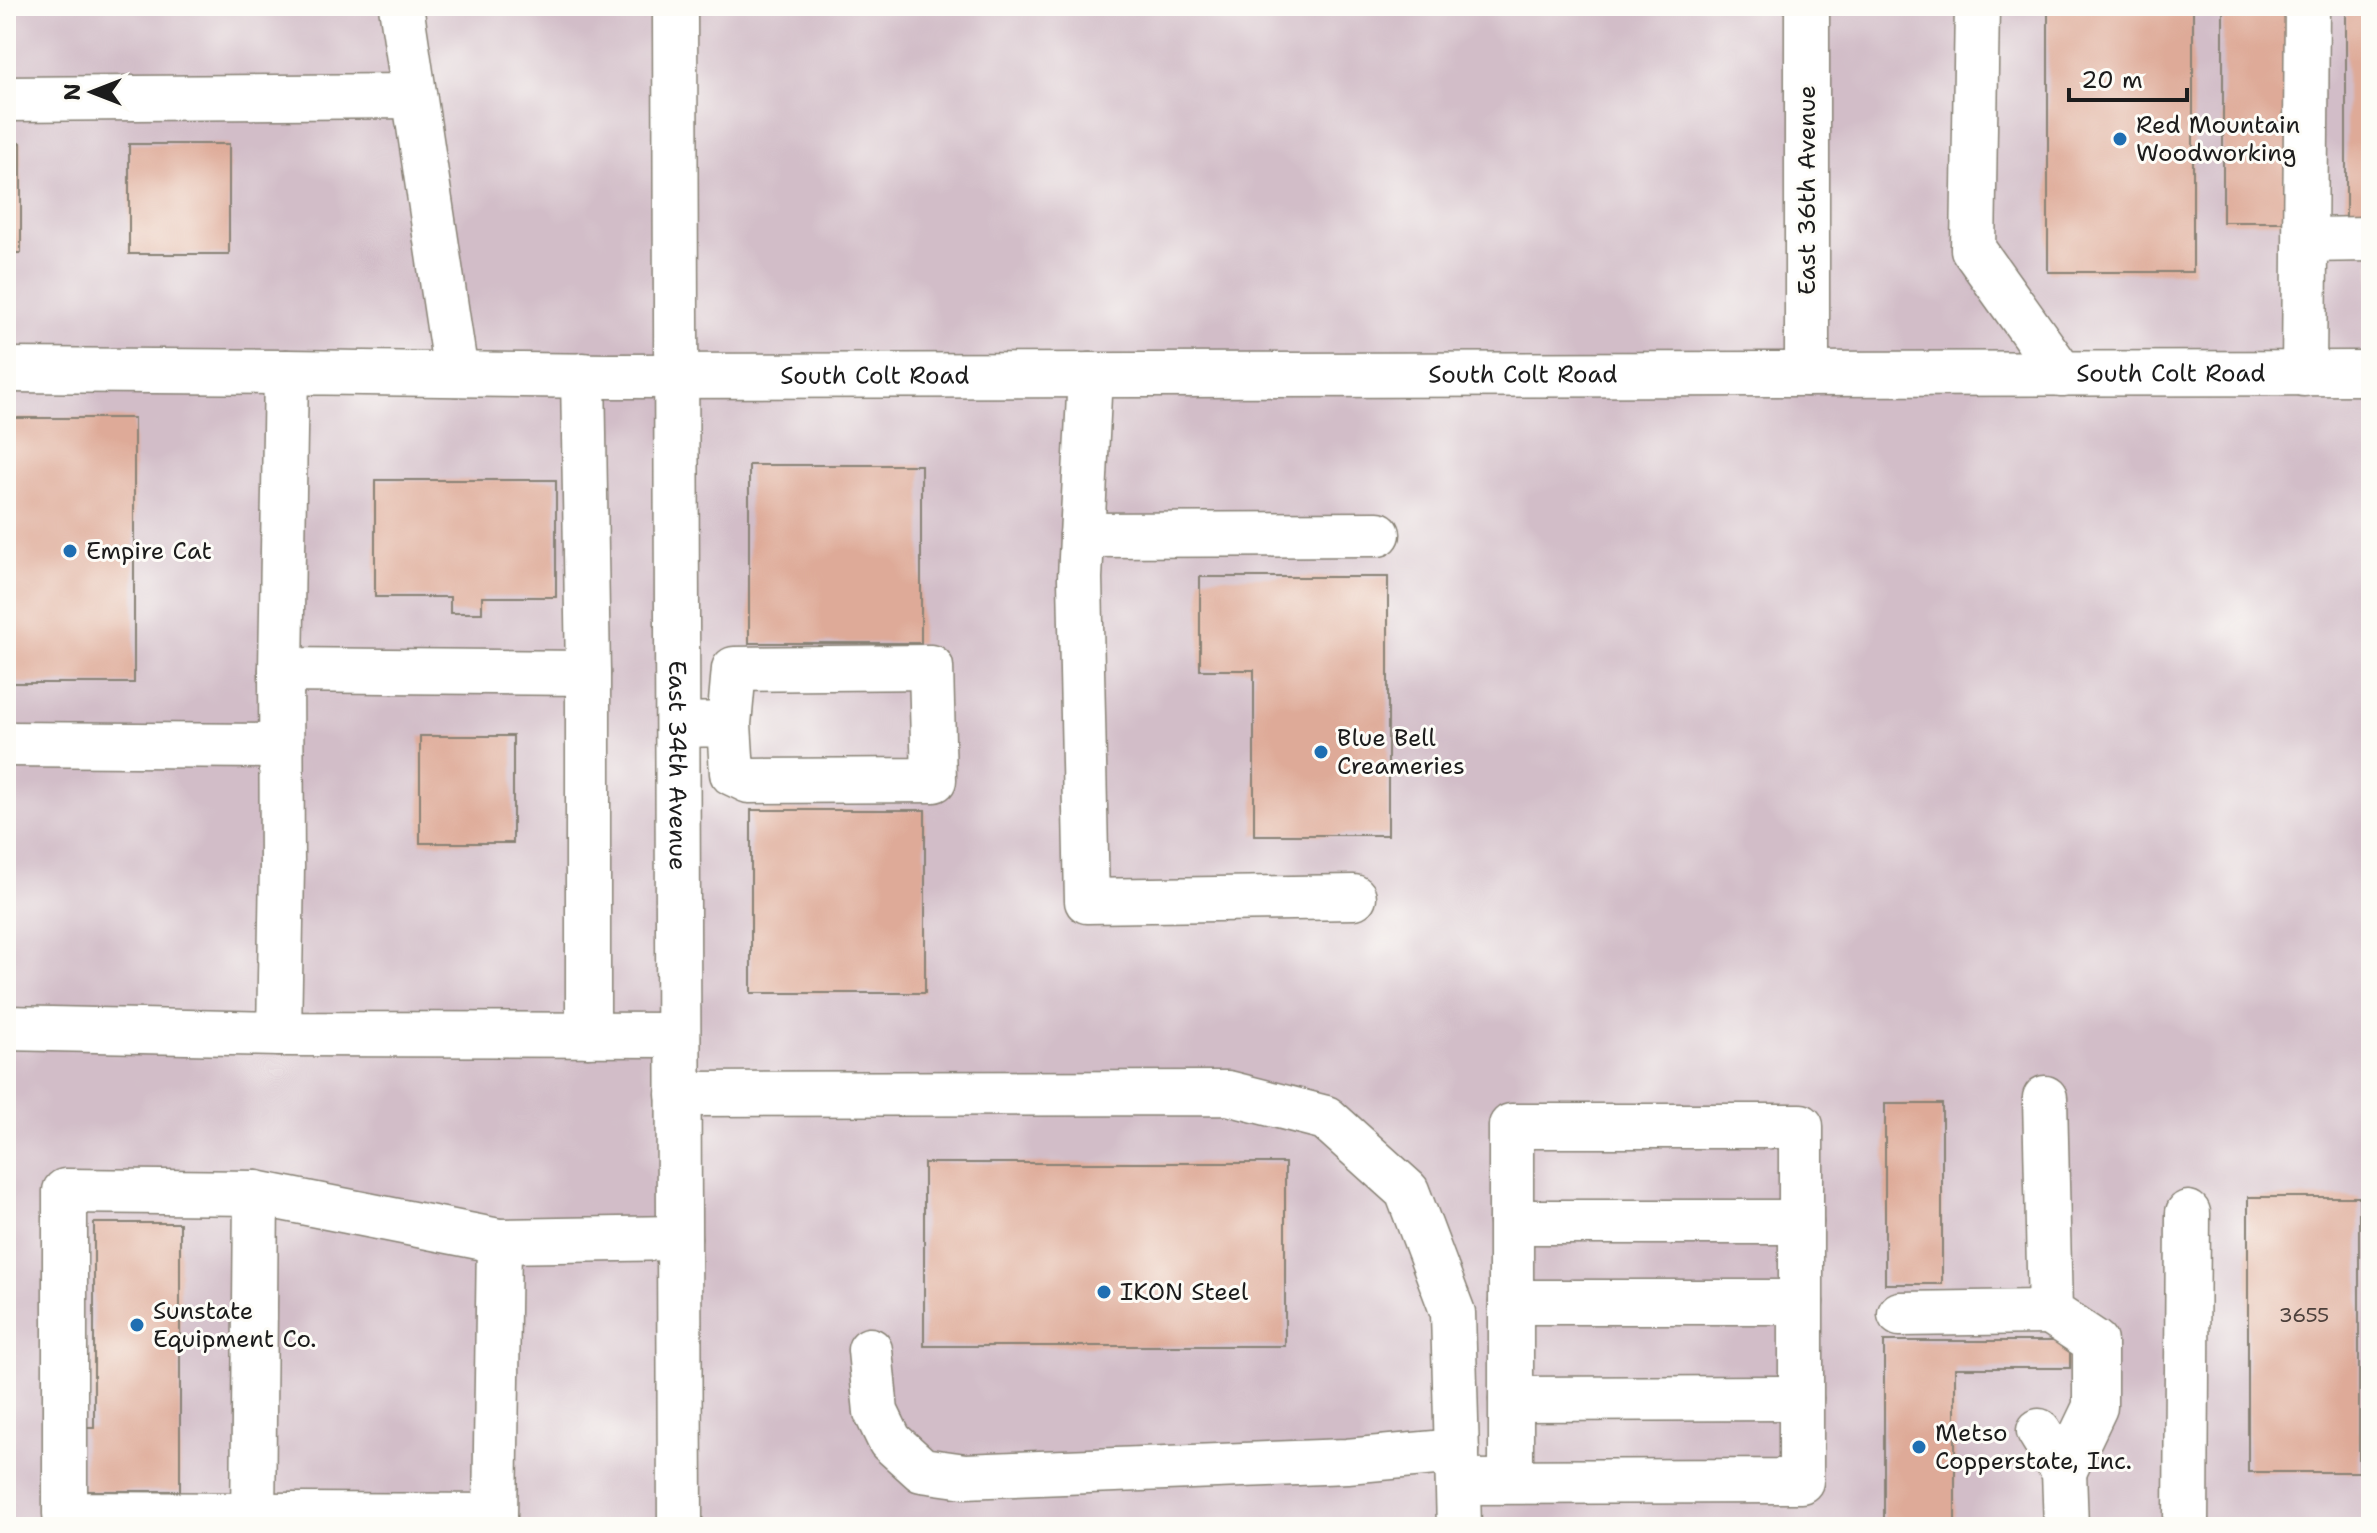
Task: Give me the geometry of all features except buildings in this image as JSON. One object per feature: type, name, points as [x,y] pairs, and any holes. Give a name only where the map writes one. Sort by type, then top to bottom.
[{"type":"street","points":[[401,6],[456,374]]},
{"type":"street","name":"East 34th Avenue","points":[[677,6],[680,1527]]},
{"type":"street","name":"East 36th Avenue","points":[[1807,6],[1807,374]]},
{"type":"street","points":[[1977,6],[1973,249],[2062,374]]},
{"type":"street","points":[[2304,374],[2307,6]]},
{"type":"street","points":[[6,99],[414,96]]},
{"type":"street","points":[[2306,240],[2371,239]]},
{"type":"street","name":"South Colt Road","points":[[6,370],[583,375],[2371,373]]},
{"type":"street","points":[[279,1034],[286,372]]},
{"type":"street","points":[[583,375],[588,673],[588,1035]]},
{"type":"street","points":[[1090,375],[1080,578],[1087,901],[1354,897]]},
{"type":"street","points":[[1082,535],[1378,534]]},
{"type":"street","points":[[931,667],[934,780],[749,781],[732,773],[729,724],[734,669],[931,667]]},
{"type":"street","points":[[281,670],[588,673]]},
{"type":"street","points":[[678,725],[729,724]]},
{"type":"street","points":[[6,744],[280,746]]},
{"type":"street","points":[[6,1028],[279,1034],[678,1035]]},
{"type":"street","points":[[678,1094],[1228,1093],[1326,1118],[1407,1191],[1453,1313],[1459,1527]]},
{"type":"street","points":[[2045,1098],[2050,1312]]},
{"type":"street","points":[[870,1350],[876,1412],[890,1441],[922,1470],[965,1476],[1347,1461],[1457,1466],[1511,1482],[1801,1481],[1801,1126],[1511,1126],[1511,1482]]},
{"type":"street","points":[[499,1241],[495,1516],[253,1521],[65,1514],[65,1191],[256,1193],[499,1241],[679,1238]]},
{"type":"street","points":[[253,1521],[256,1193]]},
{"type":"street","points":[[2186,1527],[2188,1213]]},
{"type":"street","points":[[1511,1222],[1801,1222]]},
{"type":"street","points":[[1511,1302],[1801,1302]]},
{"type":"street","points":[[1900,1314],[2050,1312],[2095,1342],[2095,1407],[2064,1472],[2066,1527]]},
{"type":"street","points":[[1511,1399],[1801,1398]]},
{"type":"street","points":[[2039,1431],[2064,1472]]},
{"type":"shaded area","points":[[6,6],[2371,6],[2371,1527],[6,1527]]},
{"type":"place","name":"Red Mountain Woodworking","points":[[2120,139]]},
{"type":"place","name":"Empire Cat","points":[[70,551]]},
{"type":"place","name":"Blue Bell Creameries","points":[[1321,752]]},
{"type":"place","name":"IKON Steel","points":[[1104,1292]]},
{"type":"place","name":"Sunstate Equipment Co.","points":[[137,1325]]},
{"type":"place","name":"Metso Copperstate, Inc.","points":[[1919,1447]]}]
